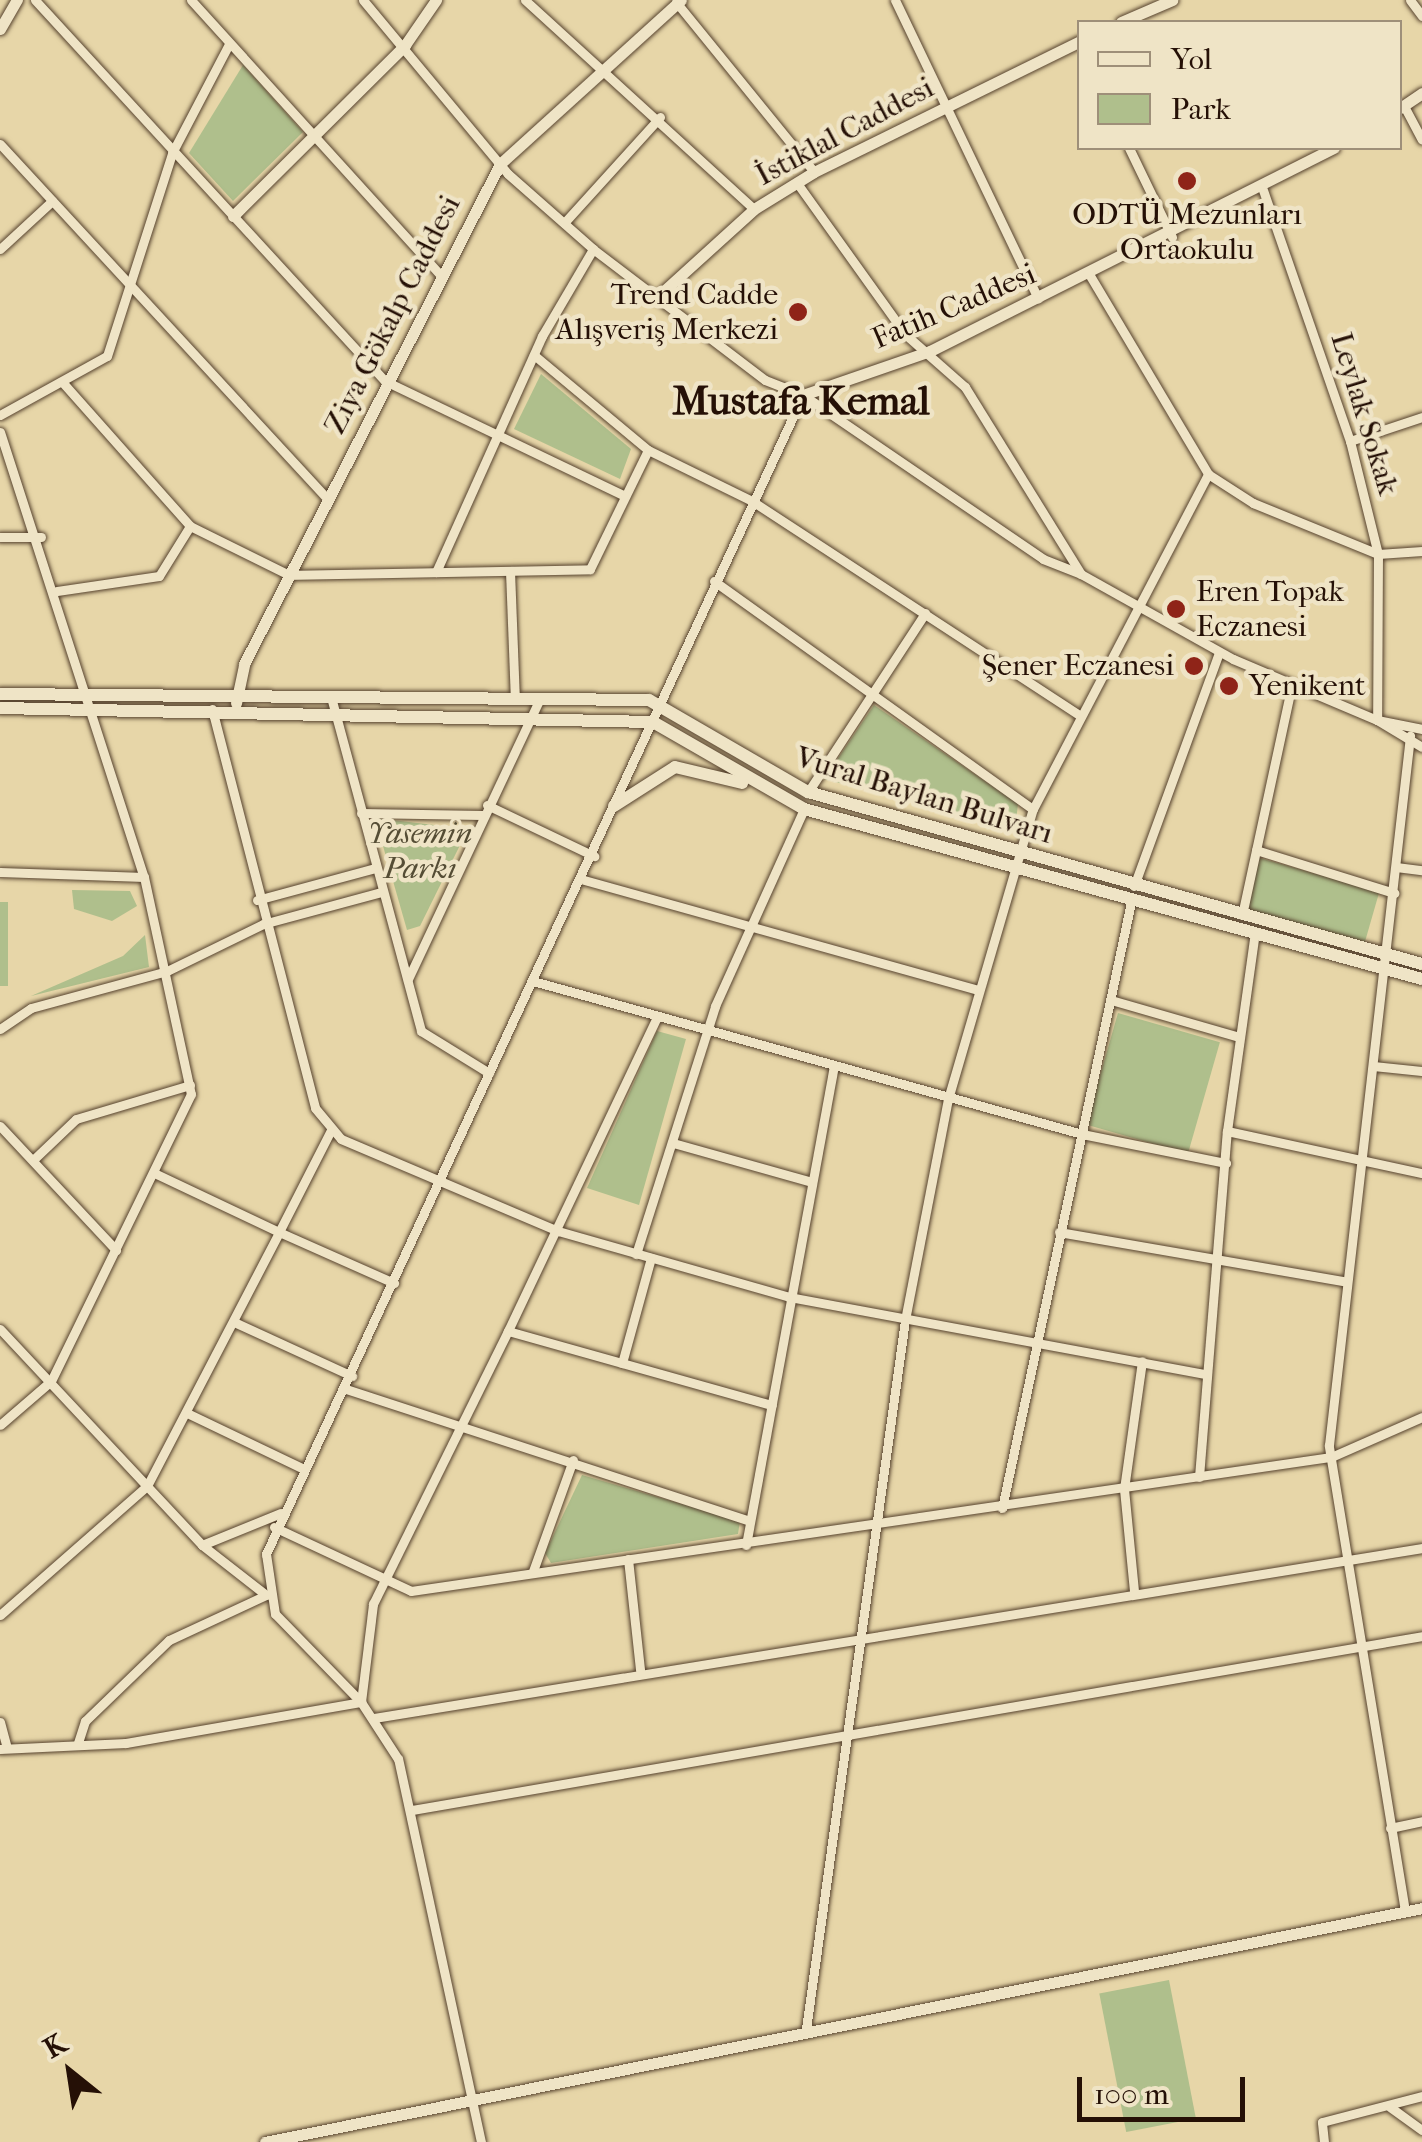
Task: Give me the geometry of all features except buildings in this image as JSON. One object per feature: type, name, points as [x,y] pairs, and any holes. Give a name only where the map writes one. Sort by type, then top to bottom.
[{"type":"main road","name":"Vural Baylan Bulvarı","points":[[0,694],[213,712],[653,722],[762,789],[804,809],[1386,975],[1422,980]]},
{"type":"main road","name":"Vural Baylan Bulvarı","points":[[0,708],[209,696],[662,704],[808,792],[1241,918],[1422,964]]},
{"type":"main road","points":[[614,806],[657,771],[675,768],[762,789]]},
{"type":"street","points":[[0,28],[17,0]]},
{"type":"street","points":[[36,0],[384,381],[495,438],[625,496]]},
{"type":"street","points":[[192,0],[317,133],[440,274]]},
{"type":"street","points":[[363,0],[500,164],[593,249],[765,380],[803,395],[1042,559],[1080,574],[1219,653],[1377,720],[1410,736],[1422,747]]},
{"type":"street","points":[[234,216],[404,46],[436,0]]},
{"type":"street","points":[[526,0],[660,116],[754,209]]},
{"type":"street","points":[[895,0],[1038,300]]},
{"type":"street","points":[[1126,20],[1171,0]]},
{"type":"street","points":[[1410,0],[1422,16]]},
{"type":"street","points":[[678,1],[814,172]]},
{"type":"street","name":"Ziya Gökalp Caddesi","points":[[234,712],[236,696],[289,574],[384,381],[500,164],[678,1]]},
{"type":"street","name":"İstiklal Caddesi","points":[[656,298],[754,209],[814,172],[1077,43]]},
{"type":"street","points":[[0,414],[64,384],[107,356],[172,153],[230,44]]},
{"type":"street","points":[[1422,93],[1402,107],[1422,140]]},
{"type":"street","points":[[564,223],[660,116]]},
{"type":"street","points":[[0,144],[328,499]]},
{"type":"street","points":[[1130,150],[1172,237]]},
{"type":"street","name":"Fatih Caddesi","points":[[803,395],[930,351],[1172,237],[1331,150]]},
{"type":"street","points":[[797,183],[905,334],[930,351],[965,388],[1080,574]]},
{"type":"street","name":"Leylak Sokak","points":[[1263,190],[1350,441],[1378,554],[1377,720]]},
{"type":"street","points":[[0,249],[52,201]]},
{"type":"street","points":[[436,572],[534,355],[593,249]]},
{"type":"street","points":[[1090,274],[1208,474],[1253,503],[1378,554],[1422,551]]},
{"type":"street","points":[[534,355],[648,450],[752,502],[1079,715]]},
{"type":"street","points":[[64,384],[190,526],[289,574],[590,569],[648,450]]},
{"type":"street","points":[[266,1595],[274,1528],[346,1389],[443,1182],[532,980],[584,880],[714,581],[803,395]]},
{"type":"street","points":[[1350,441],[1422,417]]},
{"type":"street","points":[[0,432],[41,537],[144,877],[190,1085],[154,1173],[51,1381],[0,1425]]},
{"type":"street","points":[[806,2029],[904,1320],[948,1099],[1013,868],[1034,809],[1079,715],[1208,474]]},
{"type":"street","points":[[57,591],[160,576],[190,526]]},
{"type":"street","points":[[0,538],[41,537]]},
{"type":"street","points":[[510,571],[515,699]]},
{"type":"street","points":[[714,581],[1034,809]]},
{"type":"street","points":[[808,792],[925,613]]},
{"type":"street","points":[[1134,886],[1219,653]]},
{"type":"street","points":[[1241,918],[1292,684]]},
{"type":"street","points":[[209,696],[256,900],[314,1108],[331,1130],[558,1232],[789,1297],[1205,1374]]},
{"type":"street","points":[[331,697],[382,892],[428,1041],[489,1074]]},
{"type":"street","points":[[408,978],[540,699]]},
{"type":"street","points":[[1377,720],[1422,729]]},
{"type":"street","points":[[1405,1912],[1331,1457],[1410,736]]},
{"type":"street","points":[[487,805],[594,856]]},
{"type":"street","points":[[636,1254],[706,1032],[804,809]]},
{"type":"street","points":[[361,813],[482,816]]},
{"type":"street","points":[[1256,850],[1394,893]]},
{"type":"street","points":[[1396,867],[1422,870]]},
{"type":"street","points":[[256,900],[376,868]]},
{"type":"street","points":[[0,872],[144,877]]},
{"type":"street","points":[[584,880],[750,930],[977,990]]},
{"type":"street","points":[[0,1029],[31,1008],[167,971],[263,924],[382,892]]},
{"type":"street","points":[[1002,1508],[1034,1340],[1131,902]]},
{"type":"street","points":[[1199,1477],[1227,1131],[1254,938]]},
{"type":"street","points":[[532,980],[948,1099],[1082,1134],[1226,1163]]},
{"type":"street","points":[[1112,1000],[1239,1036]]},
{"type":"street","points":[[361,1702],[370,1614],[558,1232],[658,1018]]},
{"type":"street","points":[[1373,1066],[1422,1071]]},
{"type":"street","points":[[746,1545],[834,1067]]},
{"type":"street","points":[[33,1160],[76,1119],[190,1085]]},
{"type":"street","points":[[0,1126],[116,1250]]},
{"type":"street","points":[[0,1616],[147,1486],[331,1130]]},
{"type":"street","points":[[1227,1131],[1361,1164],[1422,1174]]},
{"type":"street","points":[[673,1142],[812,1182]]},
{"type":"street","points":[[154,1173],[394,1284]]},
{"type":"street","points":[[1059,1232],[1215,1266],[1348,1282]]},
{"type":"street","points":[[622,1363],[652,1258]]},
{"type":"street","points":[[234,1322],[352,1376]]},
{"type":"street","points":[[0,1329],[202,1545],[266,1595],[374,1718],[412,1810],[481,2142]]},
{"type":"street","points":[[508,1331],[772,1405]]},
{"type":"street","points":[[1134,1592],[1124,1489],[1142,1361]]},
{"type":"street","points":[[346,1389],[458,1429],[573,1460],[750,1521]]},
{"type":"street","points":[[187,1413],[302,1468]]},
{"type":"street","points":[[274,1528],[385,1584],[411,1591],[533,1571],[876,1528],[1331,1457],[1422,1417]]},
{"type":"street","points":[[533,1571],[573,1460]]},
{"type":"street","points":[[202,1545],[281,1513]]},
{"type":"street","points":[[374,1718],[861,1634],[1422,1548]]},
{"type":"street","points":[[628,1560],[640,1670]]},
{"type":"street","points":[[77,1745],[84,1721],[169,1640],[266,1595]]},
{"type":"street","points":[[412,1810],[1422,1636]]},
{"type":"street","points":[[0,1722],[3,1749],[77,1745],[332,1714],[361,1702]]},
{"type":"street","points":[[1390,1828],[1422,1821]]},
{"type":"street","points":[[265,2142],[806,2029],[1422,1908]]},
{"type":"street","points":[[1324,2142],[1322,2122],[1422,2096]]},
{"type":"street","points":[[1390,2107],[1422,2130]]},
{"type":"green space","points":[[243,65],[303,132],[233,201],[189,153]]},
{"type":"green space","points":[[541,374],[631,449],[620,479],[514,429]]},
{"type":"green space","points":[[874,705],[1018,804],[1015,829],[824,779]]},
{"type":"green space","name":"Yasemin Parkı","points":[[375,818],[468,829],[420,926],[407,930]]},
{"type":"green space","points":[[1260,858],[1379,892],[1364,944],[1245,910]]},
{"type":"green space","points":[[72,890],[130,891],[137,906],[112,921],[74,909]]},
{"type":"green space","points":[[0,902],[8,902],[8,986],[0,986]]},
{"type":"green space","points":[[145,935],[149,967],[31,996],[123,956]]},
{"type":"green space","points":[[1118,1013],[1220,1042],[1188,1154],[1086,1125]]},
{"type":"green space","points":[[657,1031],[686,1039],[639,1205],[587,1188]]},
{"type":"green space","points":[[582,1475],[740,1521],[738,1534],[551,1563],[545,1553]]},
{"type":"green space","points":[[1169,1980],[1196,2118],[1126,2132],[1099,1994]]},
{"type":"place","name":"ODTÜ Mezunları Ortaokulu","points":[[1187,181]]},
{"type":"place","name":"Trend Cadde Alışveriş Merkezi","points":[[798,312]]},
{"type":"place","name":"Eren Topak Eczanesi","points":[[1176,609]]},
{"type":"place","name":"Şener Eczanesi","points":[[1194,666]]},
{"type":"place","name":"Yenikent","points":[[1229,686]]},
{"type":"district","name":"Mustafa Kemal","points":[[801,401]]}]
